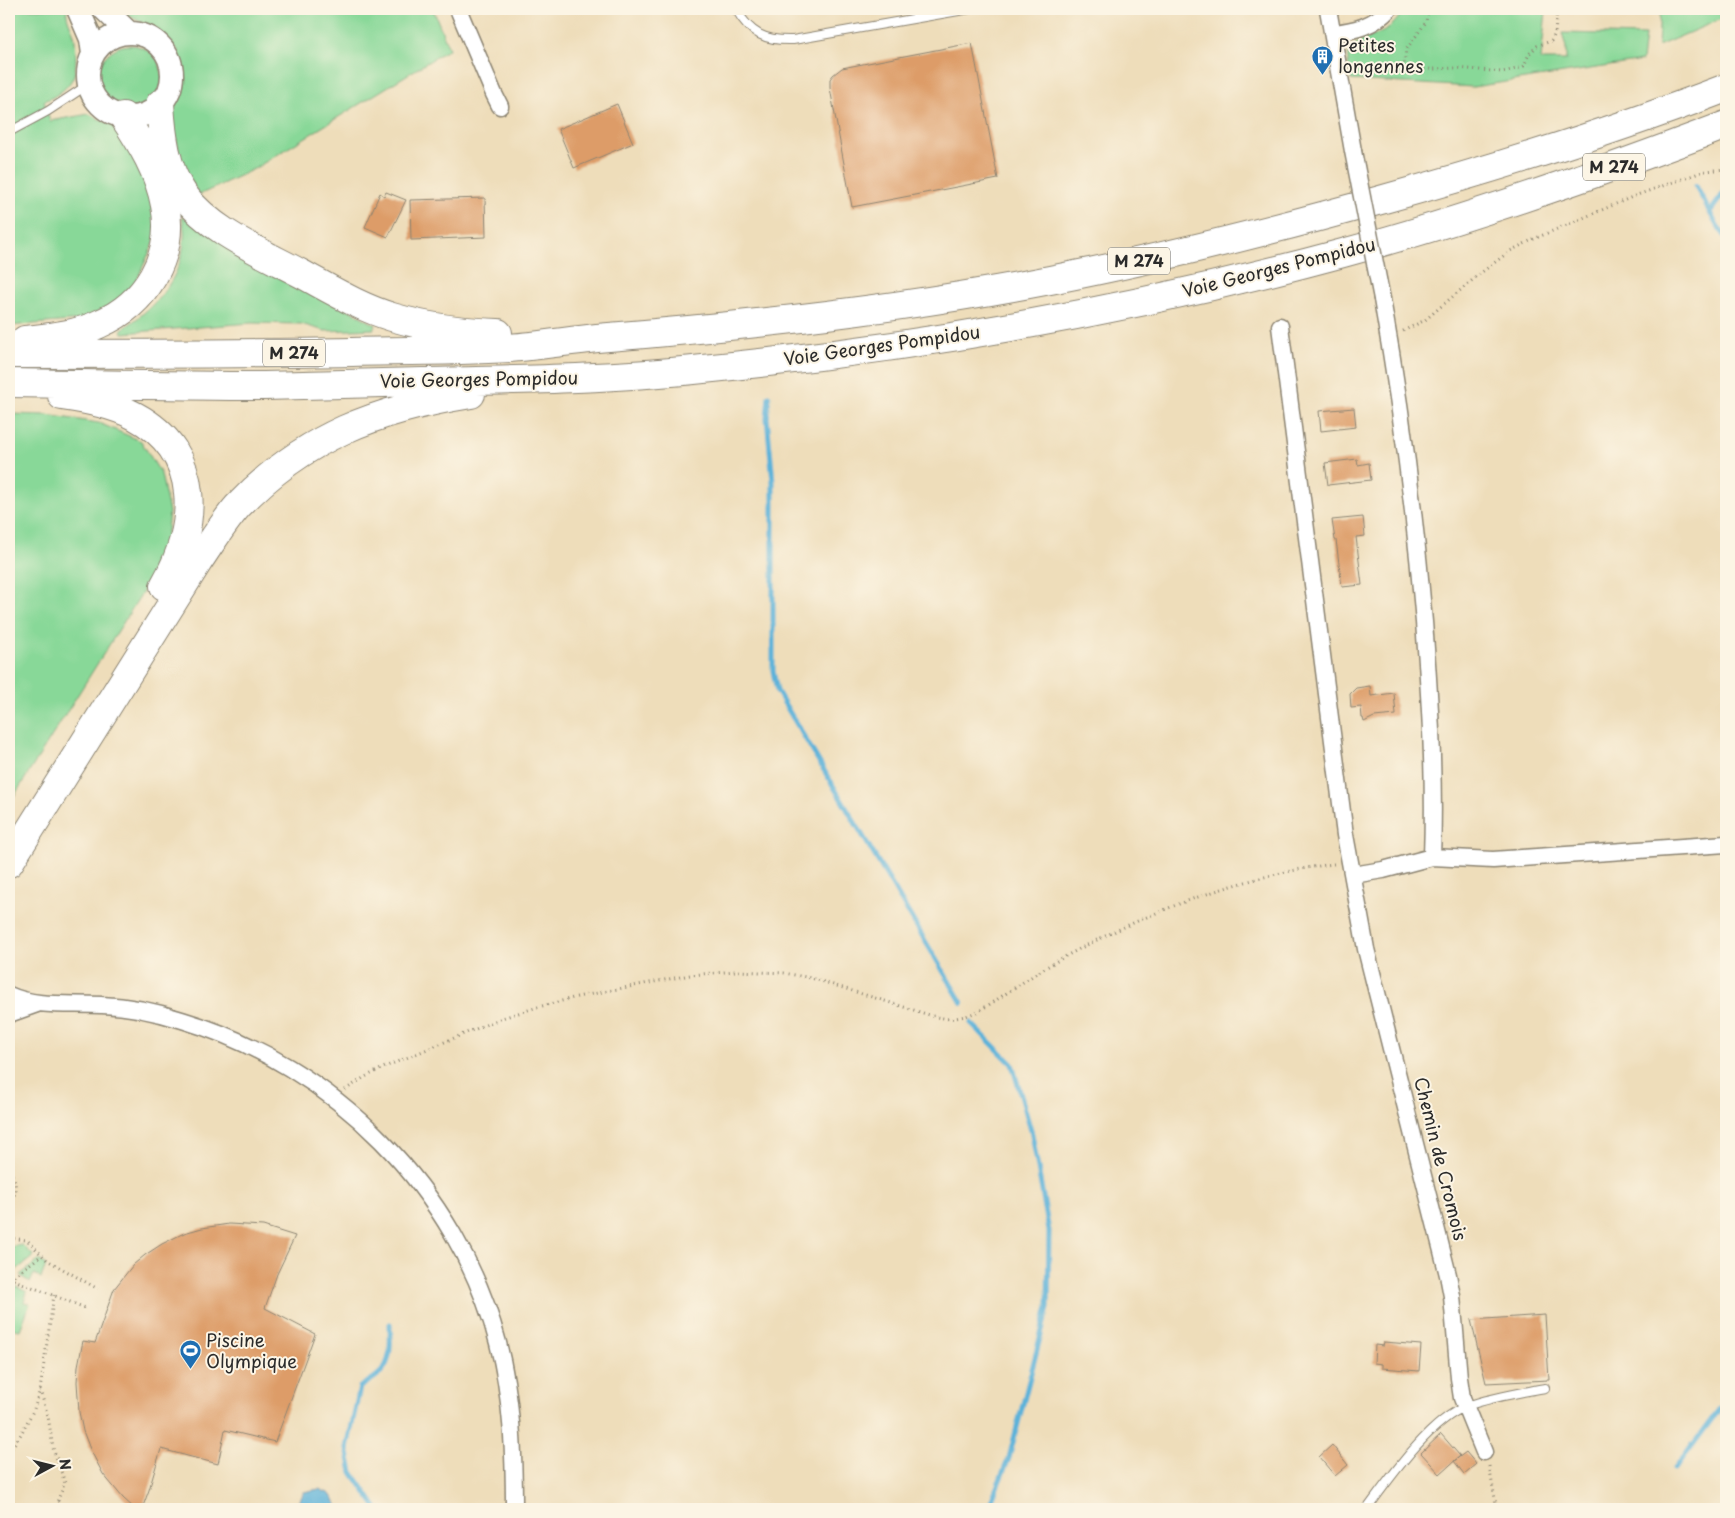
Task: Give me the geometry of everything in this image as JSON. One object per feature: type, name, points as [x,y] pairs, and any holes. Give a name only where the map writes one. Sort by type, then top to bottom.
[{"type":"highway","points":[[1684,105],[1726,83]]},
{"type":"highway","name":"Voie Georges Pompidou","points":[[9,354],[258,354],[512,348],[579,340],[713,329],[925,302],[1050,280],[1172,254],[1333,214],[1492,169],[1684,105],[1726,88]]},
{"type":"highway","points":[[160,104],[162,132],[166,150],[177,183],[185,195],[217,227],[258,251],[356,304],[392,317],[431,326],[579,340]]},
{"type":"highway","points":[[9,342],[76,333],[115,317],[127,308],[149,285],[156,272],[163,254],[167,234],[165,203],[144,148],[123,116]]},
{"type":"highway","name":"Voie Georges Pompidou","points":[[9,385],[261,386],[562,380],[699,370],[825,356],[925,342],[1059,319],[1181,293],[1343,253],[1467,216],[1626,163],[1726,125]]},
{"type":"highway","points":[[9,863],[198,562],[223,524],[255,489],[303,450],[357,423],[417,404],[468,394],[562,380]]},
{"type":"highway","points":[[9,385],[106,404],[147,423],[161,435],[178,459],[188,486],[190,501],[187,531],[176,566],[9,837]]},
{"type":"main road","points":[[78,9],[91,39],[93,54]]},
{"type":"main road","points":[[104,9],[128,32]]},
{"type":"main road","points":[[128,32],[139,33],[149,37],[158,44],[168,57],[172,73],[167,95],[160,104],[143,114],[123,116],[111,112],[101,105],[93,95],[89,84],[88,68],[93,54],[100,45],[117,34],[128,32]]},
{"type":"street","points":[[458,9],[500,106]]},
{"type":"street","points":[[1328,9],[1389,337],[1407,460],[1429,680],[1434,817],[1432,857]]},
{"type":"street","points":[[1332,33],[1348,31],[1373,23],[1389,9]]},
{"type":"street","name":"Chemin de Cromois","points":[[1280,326],[1343,825],[1366,949],[1448,1275],[1452,1296],[1458,1378],[1465,1407],[1484,1452]]},
{"type":"street","points":[[1351,869],[1383,870],[1432,857],[1493,860],[1726,844]]},
{"type":"street","points":[[9,995],[24,1001],[42,1003],[105,1005],[128,1008],[156,1013],[200,1025],[246,1044],[292,1069],[336,1099],[383,1142],[426,1194],[466,1258],[487,1307],[508,1387],[514,1461],[514,1509]]},
{"type":"street","points":[[9,1014],[42,1003]]},
{"type":"lane","points":[[736,9],[750,29],[770,39],[782,41],[970,9]]},
{"type":"lane","points":[[9,132],[48,111],[89,84]]},
{"type":"lane","points":[[1367,1509],[1402,1461],[1441,1423],[1465,1407],[1498,1397],[1545,1388]]},
{"type":"path","points":[[1428,9],[1426,22],[1406,50],[1404,66],[1409,70],[1457,68],[1503,72],[1520,68],[1524,66],[1529,54],[1536,46],[1551,41],[1555,34],[1556,9]]},
{"type":"path","points":[[1389,337],[1425,320],[1510,251],[1637,195],[1705,171],[1726,168]]},
{"type":"path","points":[[336,1099],[365,1076],[502,1018],[577,997],[690,974],[736,971],[784,973],[812,978],[926,1015],[950,1019],[966,1016],[979,1011],[1066,956],[1121,929],[1177,905],[1250,881],[1316,866],[1351,869]]},
{"type":"path","points":[[9,1171],[16,1183],[9,1214]]},
{"type":"path","points":[[9,1238],[27,1240],[47,1260],[98,1289]]},
{"type":"path","points":[[10,1278],[42,1255]]},
{"type":"path","points":[[10,1278],[88,1309]]},
{"type":"path","points":[[9,1452],[34,1409],[40,1390],[54,1296]]},
{"type":"path","points":[[40,1390],[48,1416],[53,1448],[65,1483],[54,1509]]},
{"type":"path","points":[[1484,1452],[1488,1460],[1497,1509]]},
{"type":"path","points":[[58,1500],[65,1509]]},
{"type":"green space","points":[[9,9],[67,9],[68,19],[75,39],[75,72],[66,87],[58,94],[44,101],[50,121],[89,114],[126,132],[137,153],[156,219],[155,240],[131,293],[83,320],[9,326]]},
{"type":"green space","points":[[118,9],[433,9],[449,49],[254,169],[199,195],[182,166],[170,107],[180,83],[183,67],[177,49],[159,31]]},
{"type":"green space","points":[[1404,9],[1531,9],[1546,11],[1541,60],[1566,60],[1566,48],[1562,33],[1645,35],[1642,61],[1473,87],[1351,80],[1348,65],[1350,51],[1358,43],[1386,30],[1401,15]]},
{"type":"green space","points":[[1660,9],[1726,9],[1726,17],[1658,46]]},
{"type":"green space","points":[[130,45],[148,50],[153,54],[157,59],[162,77],[157,95],[153,100],[148,104],[130,109],[112,104],[107,100],[103,95],[98,77],[103,59],[107,54],[112,50]]},
{"type":"green space","points":[[182,216],[376,325],[374,329],[325,331],[301,324],[251,323],[123,333],[121,330],[144,313],[164,292],[172,280],[182,254],[184,233]]},
{"type":"green space","points":[[9,414],[47,415],[99,423],[141,441],[161,474],[169,512],[166,541],[152,577],[9,804]]},
{"type":"green space","points":[[22,1245],[34,1256],[15,1271],[12,1269],[9,1271],[9,1247]]},
{"type":"green space","points":[[39,1260],[46,1265],[41,1278],[34,1274],[30,1283],[20,1275]]},
{"type":"green space","points":[[9,1283],[27,1292],[24,1302],[30,1304],[20,1330],[9,1328]]},
{"type":"water","points":[[319,1489],[330,1494],[340,1509],[296,1509],[304,1492]]},
{"type":"building","points":[[972,43],[998,179],[852,207],[830,88],[830,79],[842,68]]},
{"type":"building","points":[[617,104],[633,143],[574,168],[558,129]]},
{"type":"building","points":[[386,192],[406,200],[388,237],[365,227],[380,193],[384,196]]},
{"type":"building","points":[[485,198],[486,237],[411,240],[410,200]]},
{"type":"building","points":[[1354,408],[1356,427],[1321,431],[1319,411]]},
{"type":"building","points":[[1357,459],[1358,465],[1369,463],[1371,480],[1328,485],[1325,463]]},
{"type":"building","points":[[1363,517],[1365,536],[1356,537],[1362,585],[1342,587],[1332,520]]},
{"type":"building","points":[[1370,686],[1371,696],[1394,693],[1396,715],[1374,717],[1364,722],[1361,707],[1351,708],[1350,694],[1356,688]]},
{"type":"building","name":"Piscine Olympique","points":[[229,1224],[263,1226],[295,1236],[277,1274],[265,1308],[315,1334],[275,1442],[225,1430],[218,1464],[161,1449],[142,1509],[135,1509],[103,1474],[83,1431],[79,1412],[77,1382],[83,1341],[95,1343],[114,1289],[133,1265],[145,1255],[184,1233]]},
{"type":"building","points":[[1545,1315],[1549,1380],[1486,1383],[1471,1320]]},
{"type":"building","points":[[1384,1342],[1421,1345],[1419,1371],[1382,1368],[1382,1364],[1374,1363],[1375,1345],[1383,1346]]},
{"type":"building","points":[[1441,1434],[1460,1456],[1440,1474],[1421,1453]]},
{"type":"building","points":[[1332,1445],[1348,1465],[1335,1476],[1319,1457]]},
{"type":"building","points":[[1466,1452],[1476,1464],[1464,1474],[1454,1461]]},
{"type":"waterway","points":[[1696,186],[1716,224],[1726,237]]},
{"type":"waterway","points":[[1710,212],[1726,190]]},
{"type":"waterway","points":[[769,396],[767,418],[773,481],[773,671],[777,691],[962,1003]]},
{"type":"waterway","points":[[971,1023],[1012,1064],[1032,1134],[1049,1231],[1048,1307],[1009,1458],[988,1509]]},
{"type":"waterway","points":[[377,1509],[352,1472],[347,1448],[360,1387],[378,1375],[387,1363],[390,1350],[390,1324]]},
{"type":"waterway","points":[[1675,1469],[1726,1400]]},
{"type":"place","name":"Petites longennes","points":[[1322,75]]},
{"type":"place","name":"Piscine Olympique","points":[[190,1370]]}]
